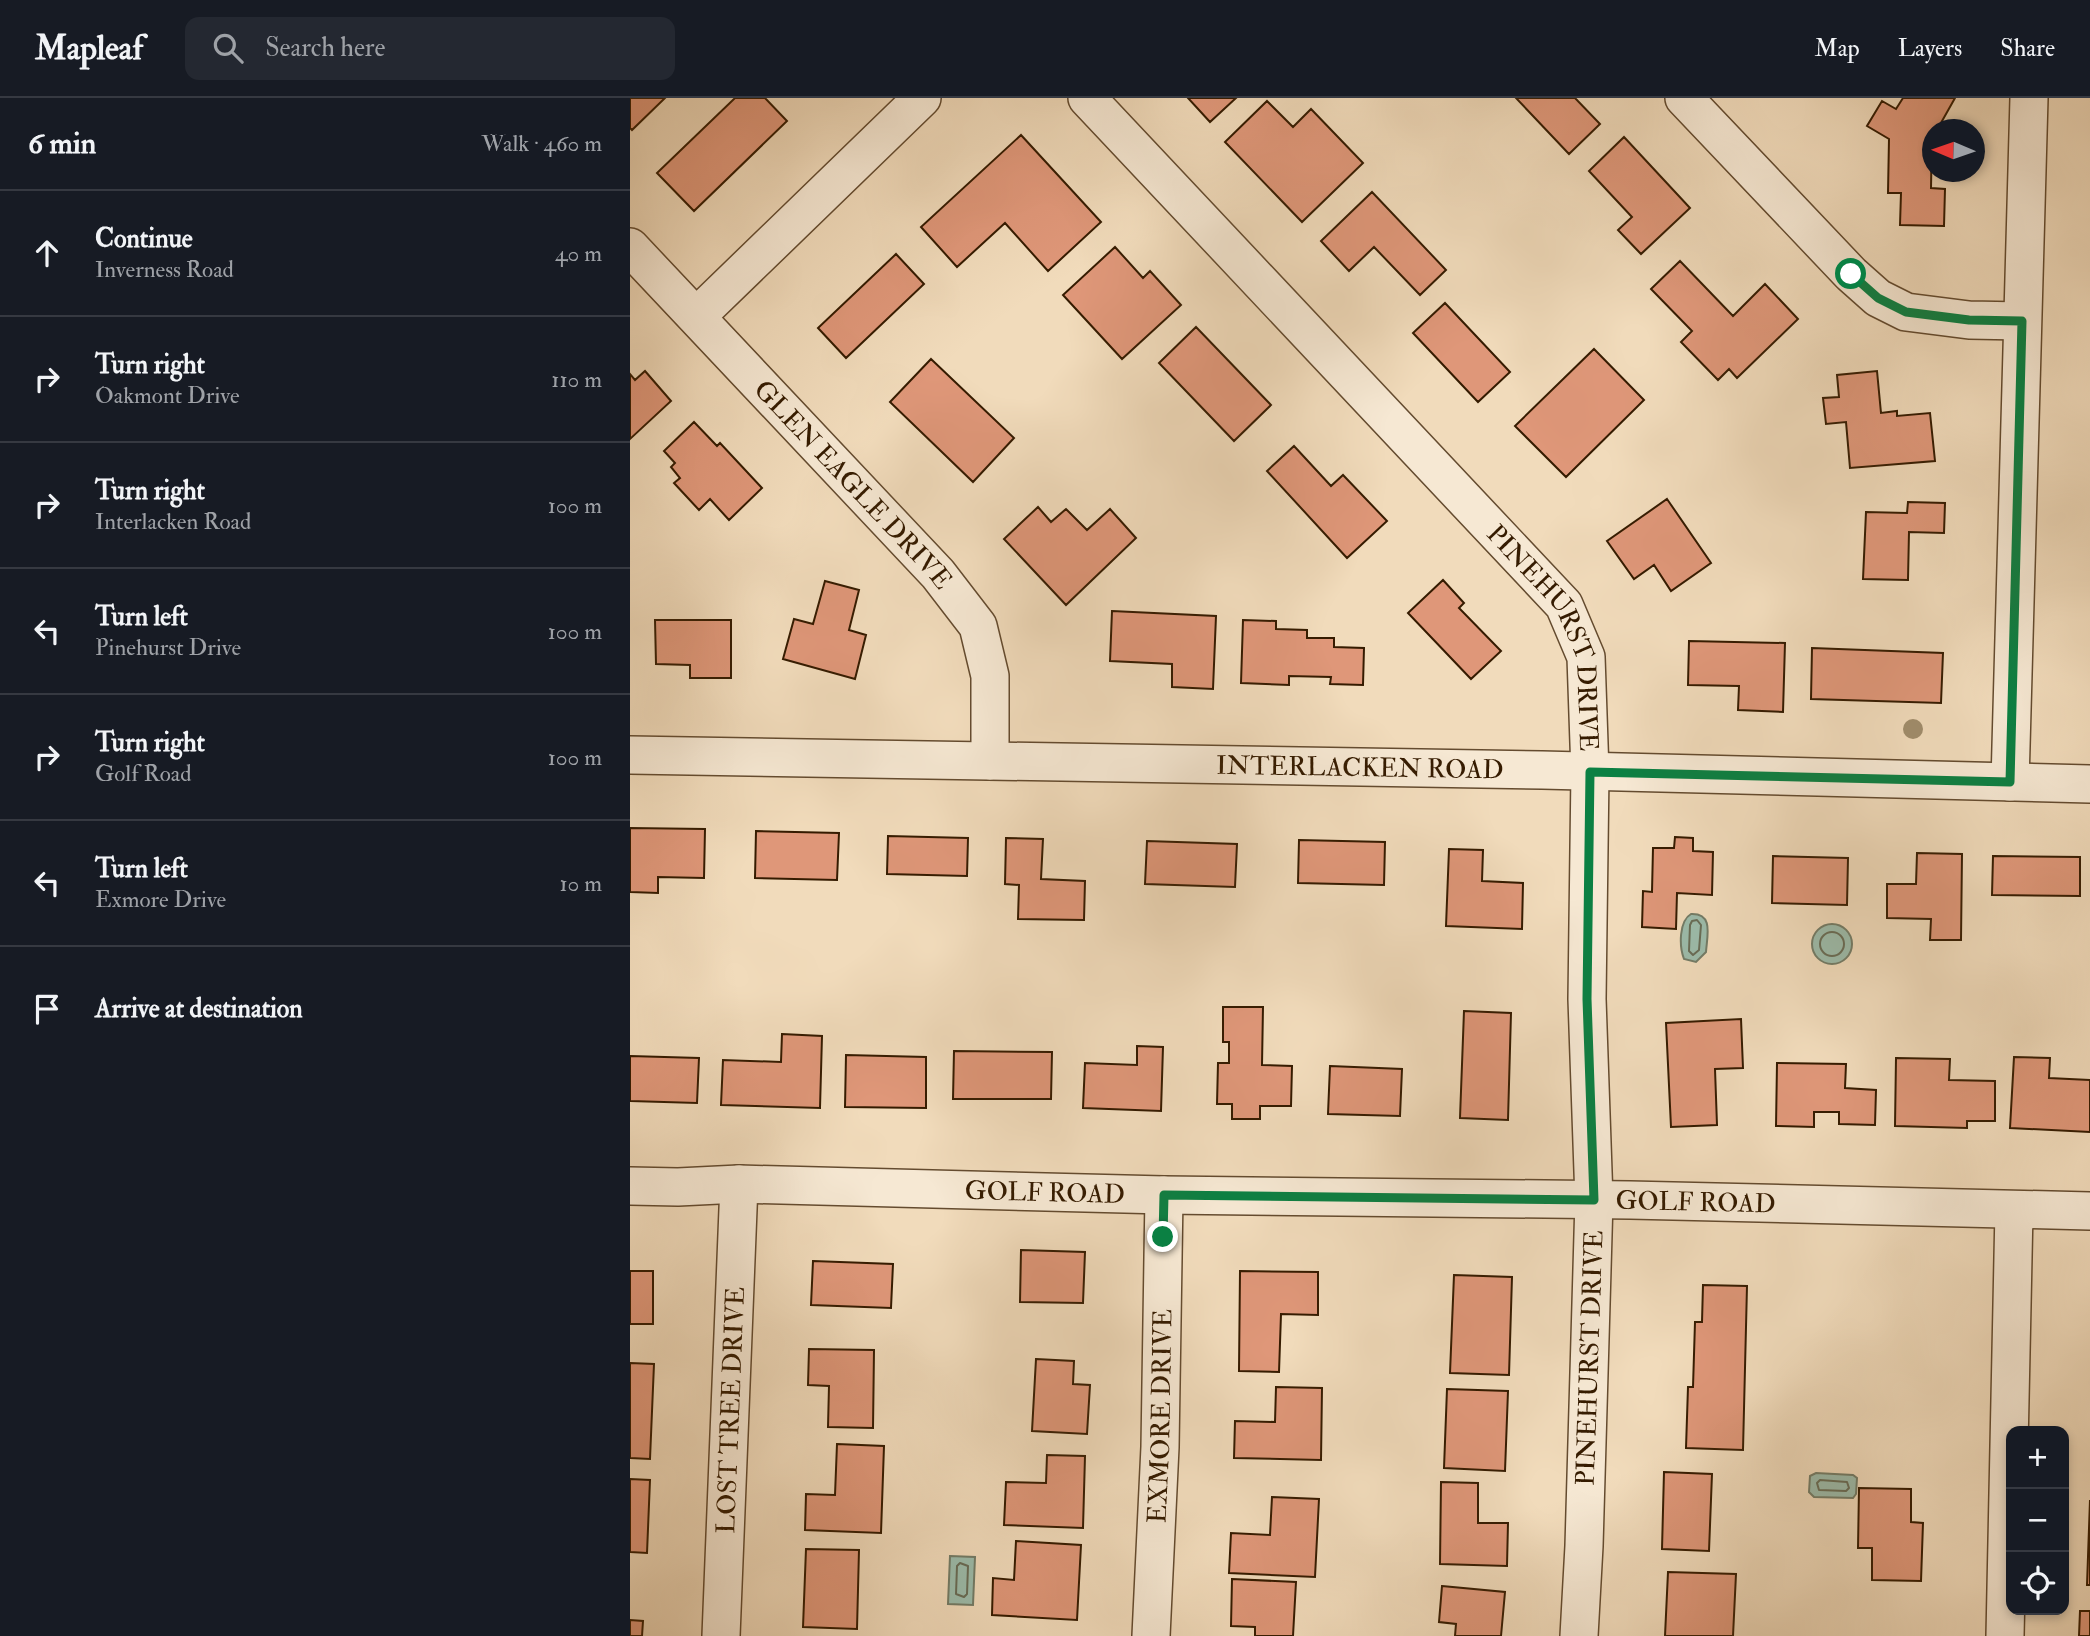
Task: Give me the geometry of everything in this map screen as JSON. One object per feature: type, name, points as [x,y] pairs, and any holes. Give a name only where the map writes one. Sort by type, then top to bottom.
[{"type":"street","points":[[697,316],[922,98]]},
{"type":"street","name":"PINEHURST DRIVE","points":[[1087,98],[1564,605],[1586,657],[1590,772],[1587,999],[1594,1200],[1579,1636]]},
{"type":"street","points":[[1684,98],[1851,274],[1878,298],[1906,312],[1969,320],[2022,321]]},
{"type":"street","points":[[2010,782],[2029,98]]},
{"type":"street","name":"GLEN EAGLE DRIVE","points":[[630,247],[938,574],[978,626],[990,676],[990,761]]},
{"type":"street","name":"INTERLACKEN ROAD","points":[[630,755],[2090,784]]},
{"type":"street","name":"GOLF ROAD","points":[[630,1186],[739,1184],[1164,1195],[1594,1200],[2090,1212]]},
{"type":"street","name":"LOST TREE DRIVE","points":[[721,1636],[739,1184]]},
{"type":"street","name":"EXMORE DRIVE","points":[[1151,1636],[1160,1447],[1164,1195]]},
{"type":"street","points":[[2004,1636],[2014,1210]]},
{"type":"water","points":[[1691,914],[1703,917],[1708,927],[1706,952],[1696,962],[1684,959],[1681,947],[1682,928]]},
{"type":"water","points":[[1832,924],[1846,930],[1852,944],[1846,958],[1832,964],[1818,958],[1812,944],[1818,930]]},
{"type":"water","points":[[1816,1473],[1853,1475],[1857,1478],[1856,1494],[1853,1498],[1814,1497],[1809,1492],[1810,1476]]},
{"type":"water","points":[[950,1556],[975,1557],[973,1605],[948,1604]]},
{"type":"building","points":[[630,98],[665,98],[632,130]]},
{"type":"building","points":[[735,98],[765,98],[787,121],[694,211],[657,173]]},
{"type":"building","points":[[1188,98],[1236,98],[1210,122]]},
{"type":"building","points":[[1516,98],[1575,98],[1600,124],[1569,154]]},
{"type":"building","points":[[1903,98],[1955,98],[1943,119],[1922,119],[1922,182],[1931,182],[1931,188],[1945,189],[1944,226],[1900,225],[1901,193],[1888,193],[1889,139],[1867,126],[1882,101],[1896,109]]},
{"type":"building","points":[[1267,101],[1293,127],[1311,109],[1363,163],[1302,222],[1225,142]]},
{"type":"building","points":[[1021,135],[1101,222],[1048,271],[1005,223],[957,267],[921,227]]},
{"type":"building","points":[[1624,137],[1690,208],[1641,254],[1618,230],[1632,217],[1589,171]]},
{"type":"building","points":[[1372,192],[1446,270],[1420,295],[1374,247],[1349,271],[1321,241]]},
{"type":"building","points":[[1115,247],[1143,278],[1150,271],[1181,305],[1122,359],[1063,295]]},
{"type":"building","points":[[896,254],[924,284],[846,358],[818,328]]},
{"type":"building","points":[[1680,261],[1733,316],[1765,284],[1798,319],[1737,378],[1729,369],[1718,380],[1681,342],[1692,331],[1651,289]]},
{"type":"building","points":[[1445,303],[1510,372],[1478,402],[1413,333]]},
{"type":"building","points":[[1196,327],[1271,405],[1234,441],[1159,363]]},
{"type":"building","points":[[1594,349],[1644,400],[1566,477],[1515,426]]},
{"type":"building","points":[[931,359],[1014,438],[973,482],[890,402]]},
{"type":"building","points":[[645,371],[671,401],[630,439],[630,374],[635,380]]},
{"type":"building","points":[[1877,371],[1881,413],[1897,411],[1897,416],[1930,413],[1935,461],[1850,468],[1846,422],[1826,424],[1823,398],[1839,397],[1837,375]]},
{"type":"building","points":[[694,422],[717,446],[720,443],[762,488],[729,520],[710,499],[699,510],[674,483],[680,478],[671,467],[675,463],[664,451]]},
{"type":"building","points":[[1294,446],[1331,486],[1343,475],[1387,521],[1347,558],[1267,471]]},
{"type":"building","points":[[1667,499],[1711,563],[1671,591],[1654,565],[1634,579],[1607,541]]},
{"type":"building","points":[[1908,502],[1945,503],[1944,533],[1909,532],[1908,580],[1863,579],[1866,512],[1907,513]]},
{"type":"building","points":[[1038,507],[1051,522],[1066,509],[1087,530],[1110,509],[1136,538],[1066,605],[1004,539]]},
{"type":"building","points":[[1443,580],[1464,603],[1459,608],[1501,651],[1471,679],[1408,613]]},
{"type":"building","points":[[825,581],[859,590],[849,630],[866,635],[855,679],[783,659],[794,619],[813,624]]},
{"type":"building","points":[[1112,611],[1216,616],[1213,689],[1172,687],[1172,664],[1110,661]]},
{"type":"building","points":[[655,620],[731,620],[731,678],[690,678],[690,665],[656,664]]},
{"type":"building","points":[[1243,620],[1276,621],[1276,629],[1307,630],[1307,638],[1334,638],[1334,647],[1364,648],[1363,685],[1330,684],[1331,677],[1289,676],[1289,685],[1241,683]]},
{"type":"building","points":[[1689,641],[1785,643],[1783,712],[1738,710],[1739,686],[1688,685]]},
{"type":"building","points":[[1812,648],[1943,653],[1941,703],[1811,699]]},
{"type":"building","points":[[630,828],[705,829],[704,878],[658,877],[658,893],[630,892]]},
{"type":"building","points":[[756,831],[839,833],[837,880],[755,878]]},
{"type":"building","points":[[888,836],[968,838],[967,876],[887,874]]},
{"type":"building","points":[[1675,837],[1693,838],[1693,851],[1713,852],[1712,895],[1677,893],[1676,929],[1642,927],[1643,891],[1652,892],[1653,848],[1674,848]]},
{"type":"building","points":[[1006,838],[1043,839],[1041,879],[1085,881],[1084,920],[1018,919],[1019,885],[1005,884]]},
{"type":"building","points":[[1299,840],[1385,842],[1384,885],[1298,883]]},
{"type":"building","points":[[1147,841],[1237,844],[1235,887],[1145,884]]},
{"type":"building","points":[[1449,849],[1483,850],[1482,881],[1523,883],[1522,929],[1446,926]]},
{"type":"building","points":[[1917,853],[1962,854],[1961,940],[1930,940],[1931,919],[1887,918],[1887,884],[1916,884]]},
{"type":"building","points":[[1773,856],[1848,858],[1847,905],[1772,903]]},
{"type":"building","points":[[1993,856],[2080,857],[2080,896],[1992,895]]},
{"type":"building","points":[[1223,1007],[1263,1007],[1262,1065],[1292,1066],[1291,1106],[1260,1106],[1260,1119],[1232,1119],[1232,1104],[1217,1104],[1218,1063],[1229,1063],[1229,1042],[1223,1042]]},
{"type":"building","points":[[1464,1011],[1511,1013],[1508,1120],[1460,1118]]},
{"type":"building","points":[[1741,1019],[1743,1068],[1715,1069],[1717,1125],[1671,1127],[1666,1023]]},
{"type":"building","points":[[782,1034],[822,1036],[820,1108],[721,1105],[723,1060],[781,1062]]},
{"type":"building","points":[[1137,1046],[1163,1047],[1161,1111],[1083,1108],[1085,1063],[1137,1065]]},
{"type":"building","points":[[954,1051],[1052,1052],[1051,1099],[953,1099]]},
{"type":"building","points":[[846,1055],[926,1057],[926,1108],[845,1107]]},
{"type":"building","points":[[630,1056],[699,1058],[697,1103],[630,1101]]},
{"type":"building","points":[[2014,1057],[2050,1058],[2049,1078],[2090,1080],[2090,1132],[2010,1128]]},
{"type":"building","points":[[1896,1058],[1950,1059],[1949,1080],[1995,1081],[1995,1121],[1967,1121],[1967,1128],[1895,1126]]},
{"type":"building","points":[[1777,1063],[1846,1064],[1845,1088],[1876,1090],[1875,1125],[1839,1124],[1839,1112],[1814,1112],[1814,1127],[1776,1126]]},
{"type":"building","points":[[1330,1066],[1402,1069],[1400,1116],[1328,1114]]},
{"type":"building","points":[[1021,1250],[1085,1252],[1083,1303],[1020,1302]]},
{"type":"building","points":[[813,1261],[893,1264],[891,1308],[811,1305]]},
{"type":"building","points":[[630,1271],[653,1271],[653,1324],[630,1324]]},
{"type":"building","points":[[1240,1271],[1318,1272],[1318,1315],[1281,1314],[1279,1372],[1239,1371]]},
{"type":"building","points":[[1454,1275],[1512,1277],[1509,1375],[1450,1373]]},
{"type":"building","points":[[1703,1285],[1747,1286],[1743,1450],[1686,1448],[1688,1387],[1693,1387],[1695,1322],[1702,1322]]},
{"type":"building","points":[[809,1349],[874,1350],[873,1428],[828,1427],[829,1386],[808,1385]]},
{"type":"building","points":[[1036,1359],[1074,1361],[1073,1384],[1090,1385],[1087,1434],[1032,1431]]},
{"type":"building","points":[[630,1363],[654,1364],[650,1459],[630,1458]]},
{"type":"building","points":[[1276,1387],[1322,1388],[1321,1460],[1234,1458],[1235,1421],[1275,1422]]},
{"type":"building","points":[[1447,1389],[1508,1391],[1505,1471],[1444,1468]]},
{"type":"building","points":[[837,1444],[884,1446],[881,1533],[805,1530],[806,1494],[835,1495]]},
{"type":"building","points":[[1047,1455],[1085,1456],[1083,1528],[1004,1525],[1006,1482],[1046,1483]]},
{"type":"building","points":[[1664,1472],[1712,1474],[1709,1551],[1662,1549]]},
{"type":"building","points":[[630,1479],[650,1480],[647,1553],[630,1552]]},
{"type":"building","points":[[1441,1482],[1478,1483],[1478,1523],[1508,1523],[1507,1566],[1440,1564]]},
{"type":"building","points":[[1859,1488],[1911,1489],[1911,1522],[1923,1523],[1921,1581],[1872,1580],[1872,1548],[1858,1548]]},
{"type":"building","points":[[1272,1497],[1319,1499],[1315,1577],[1229,1573],[1231,1533],[1270,1535]]},
{"type":"building","points":[[2090,1500],[2090,1585],[2087,1585]]},
{"type":"building","points":[[1016,1541],[1081,1545],[1077,1620],[992,1615],[993,1578],[1014,1580]]},
{"type":"building","points":[[806,1549],[859,1550],[857,1629],[803,1627]]},
{"type":"building","points":[[1668,1572],[1736,1574],[1733,1636],[1665,1636]]},
{"type":"building","points":[[1232,1579],[1296,1582],[1293,1636],[1255,1636],[1255,1627],[1231,1626]]},
{"type":"building","points":[[1442,1586],[1505,1592],[1501,1636],[1455,1636],[1456,1624],[1439,1622]]},
{"type":"building","points":[[2080,1611],[2090,1611],[2090,1636],[2079,1636]]},
{"type":"building","points":[[630,1620],[643,1621],[642,1636],[630,1636]]},
{"type":"route","points":[[1163,1237],[1164,1195],[1594,1200],[1587,999],[1590,772],[2010,782],[2022,321],[1969,320],[1906,312],[1878,298],[1851,274]]}]
